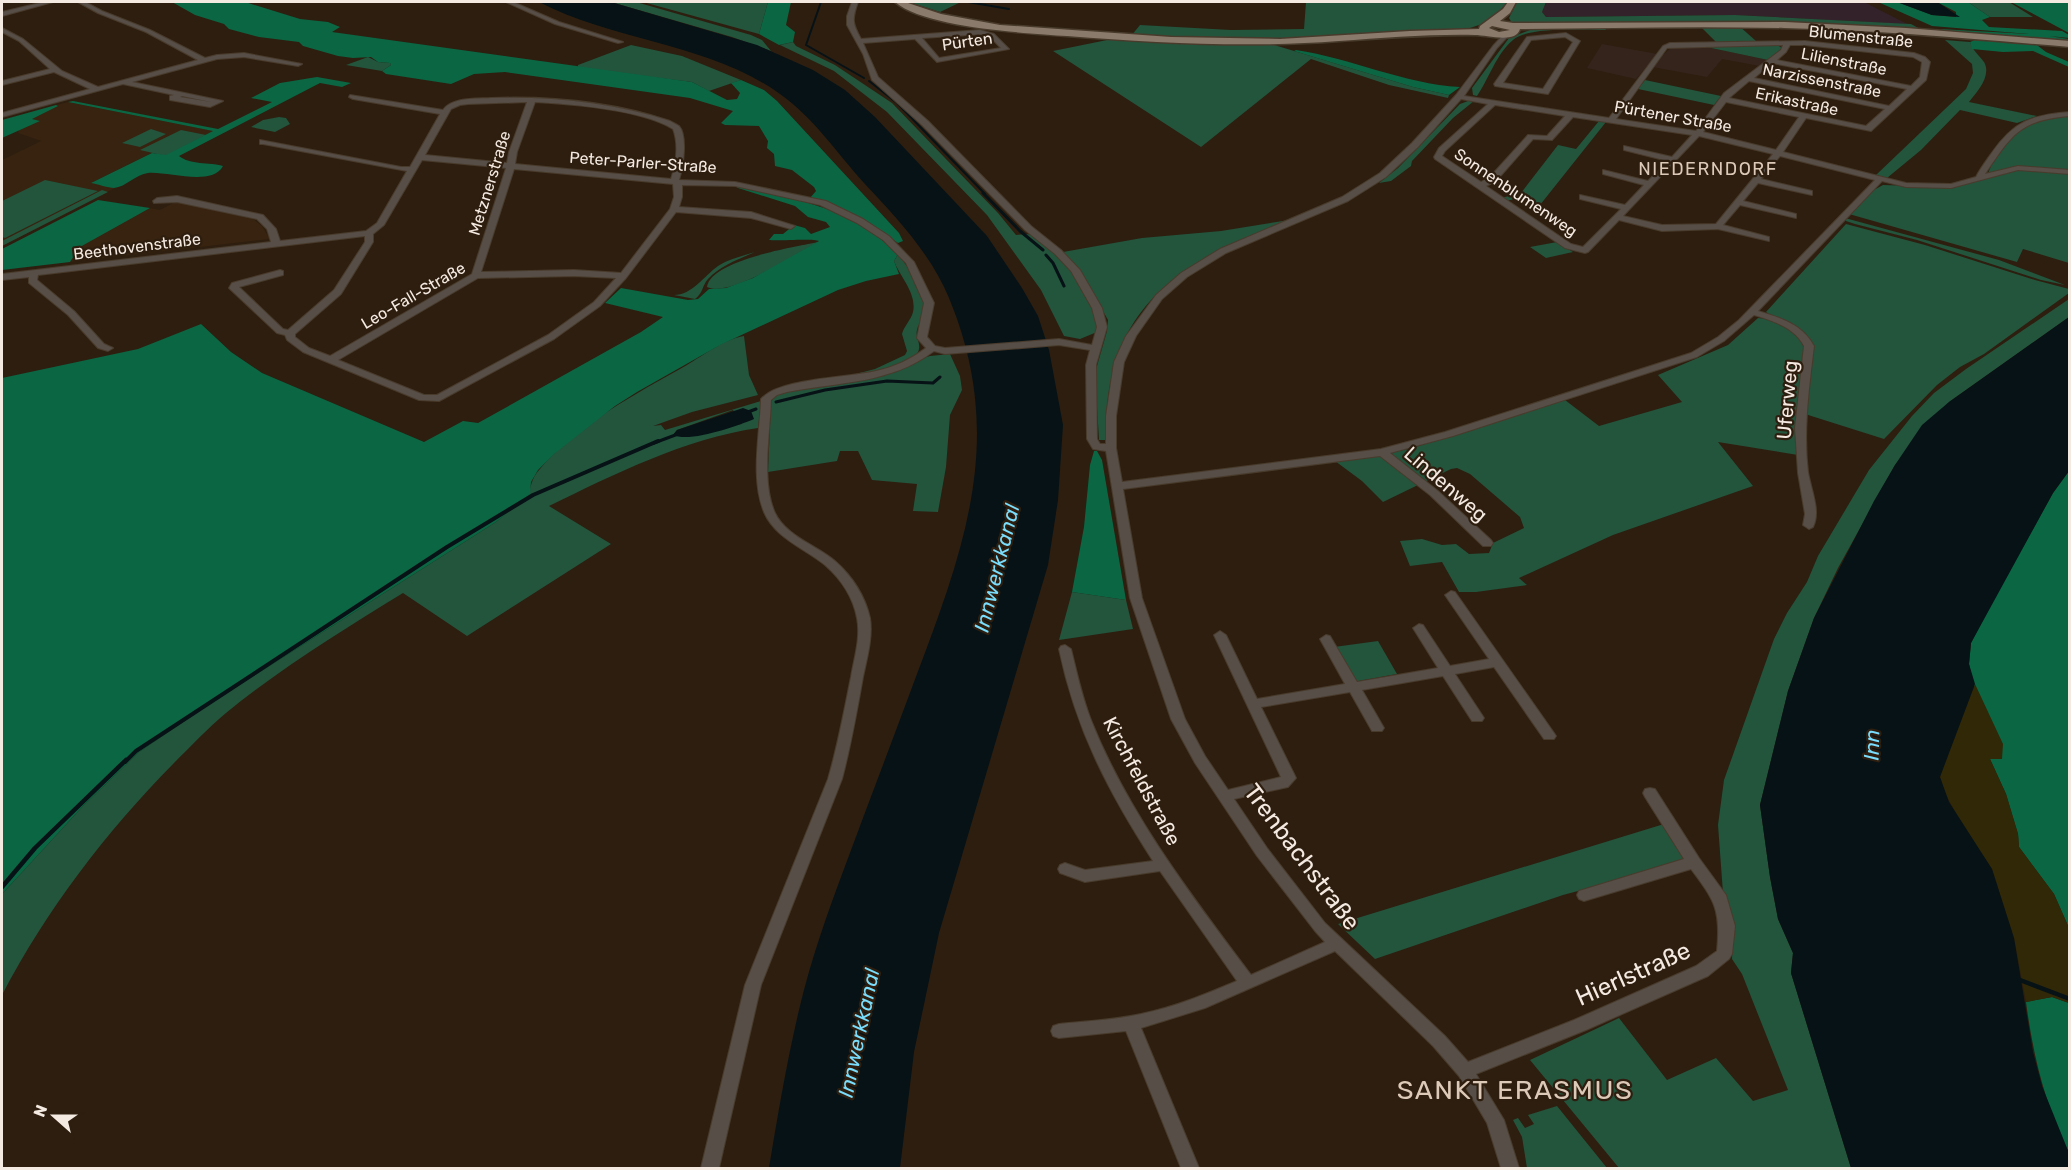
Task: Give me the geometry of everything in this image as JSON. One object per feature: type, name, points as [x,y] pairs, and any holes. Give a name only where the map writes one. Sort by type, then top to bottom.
[{"type":"main road","points":[[899,2],[937,16],[986,26],[1186,41],[1282,42],[1489,29],[1677,24],[1785,25],[1906,31],[2070,44]]},
{"type":"main road","points":[[1489,29],[1507,11],[1512,2]]},
{"type":"main road","points":[[1507,11],[1506,19],[1511,29]]},
{"type":"street","points":[[2,14],[50,2]]},
{"type":"street","points":[[81,2],[148,31],[203,60]]},
{"type":"street","points":[[509,2],[557,23],[620,42]]},
{"type":"street","points":[[855,2],[849,21],[866,54],[874,76],[925,123],[1028,228],[1058,252],[1075,270],[1101,316],[1102,331],[1095,348],[1090,377],[1092,439],[1097,447],[1111,448]]},
{"type":"street","points":[[1489,29],[1495,47]]},
{"type":"street","name":"Trenbachstraße","points":[[1510,1168],[1495,1120],[1465,1071],[1439,1041],[1336,944],[1269,860],[1190,741],[1168,696],[1138,607],[1111,448],[1113,399],[1119,362],[1131,336],[1159,297],[1184,275],[1222,251],[1327,207],[1371,185],[1415,145],[1459,97],[1511,29]]},
{"type":"street","points":[[2,30],[21,40],[55,70],[97,89]]},
{"type":"street","name":"Pürten","points":[[858,40],[916,36],[984,32],[990,33],[1006,49],[937,60],[916,36]]},
{"type":"street","points":[[1566,36],[1576,40],[1545,92],[1531,91],[1498,83],[1528,39],[1566,36]]},
{"type":"street","points":[[1611,120],[1668,45],[1788,43]]},
{"type":"street","name":"Blumenstraße","points":[[1583,250],[1588,249],[1699,134],[1723,99],[1787,48],[1788,43],[1824,44],[1921,57],[1926,60],[1923,78],[1870,128],[1865,129]]},
{"type":"street","points":[[2,116],[203,60],[240,55],[298,64]]},
{"type":"street","name":"Lilienstraße","points":[[1771,61],[1912,88]]},
{"type":"street","points":[[2,83],[55,70]]},
{"type":"street","name":"Narzissenstraße","points":[[1748,79],[1890,108]]},
{"type":"street","points":[[121,82],[219,101],[210,105],[172,98],[181,94]]},
{"type":"street","points":[[1520,108],[1531,91]]},
{"type":"street","name":"Pürtener Straße","points":[[1459,97],[1699,134],[1906,185],[1936,187],[1959,184],[2018,168],[2070,172]]},
{"type":"street","points":[[353,98],[445,113]]},
{"type":"street","name":"Erikastraße","points":[[1723,99],[1865,129]]},
{"type":"street","points":[[532,100],[651,116],[676,128],[679,135],[676,182],[678,197],[674,209],[624,276],[597,304],[564,329],[445,396],[434,399],[423,398],[299,346],[290,338],[290,333],[338,292],[369,242],[368,233],[380,225],[445,113],[454,104],[532,100]]},
{"type":"street","name":"Metznerstraße","points":[[476,275],[511,166],[513,152],[532,100]]},
{"type":"street","name":"Sonnenblumenweg","points":[[1492,103],[1438,156],[1443,162],[1482,185],[1568,246],[1583,250]]},
{"type":"street","points":[[1482,185],[1493,179],[1531,137],[1550,137],[1571,114]]},
{"type":"street","points":[[1980,177],[2015,127],[2038,117],[2070,114]]},
{"type":"street","points":[[1718,226],[1779,152],[1804,116]]},
{"type":"street","points":[[263,142],[400,169],[412,169]]},
{"type":"street","points":[[1627,148],[1673,160]]},
{"type":"street","name":"Peter-Parler-Straße","points":[[419,157],[676,182],[737,184],[823,203],[860,221],[886,238],[910,262],[929,303],[922,338],[932,348]]},
{"type":"street","points":[[1606,172],[1649,184]]},
{"type":"street","points":[[1117,486],[1382,452],[1439,438],[1685,358],[1721,339],[1752,312],[1880,179]]},
{"type":"street","points":[[1757,180],[1809,192]]},
{"type":"street","points":[[1583,197],[1627,208]]},
{"type":"street","name":"Beethovenstraße","points":[[157,201],[177,199],[260,217],[269,224],[276,239],[275,245]]},
{"type":"street","points":[[1739,202],[1793,216]]},
{"type":"street","points":[[674,209],[751,215],[791,226]]},
{"type":"street","points":[[1618,217],[1662,228],[1718,226],[1766,239]]},
{"type":"street","name":"Beethovenstraße","points":[[2,277],[368,233]]},
{"type":"street","points":[[34,273],[32,281],[71,313],[101,346],[108,348]]},
{"type":"street","points":[[280,273],[242,282],[234,288],[280,331],[290,333]]},
{"type":"street","name":"Leo-Fall-Straße","points":[[331,360],[476,275],[574,273],[624,276]]},
{"type":"street","name":"Uferweg","points":[[1752,312],[1793,328],[1803,336],[1809,346],[1800,428],[1803,473],[1811,514],[1809,525]]},
{"type":"street","points":[[710,1168],[753,985],[835,779],[843,751],[865,634],[865,617],[861,603],[846,580],[820,556],[778,527],[767,508],[763,489],[766,399],[773,393],[797,386],[866,376],[892,369],[913,361],[932,348],[958,350],[1056,342],[1095,348]]},
{"type":"street","points":[[1056,342],[1064,354]]},
{"type":"street","name":"Lindenweg","points":[[1382,452],[1434,493],[1487,543]]},
{"type":"street","points":[[1450,595],[1549,736]]},
{"type":"street","points":[[1419,628],[1476,717]]},
{"type":"street","points":[[1220,635],[1289,778],[1283,783],[1226,796]]},
{"type":"street","points":[[1326,639],[1377,728]]},
{"type":"street","name":"Kirchfeldstraße","points":[[1065,649],[1084,718],[1100,754],[1162,865],[1247,982]]},
{"type":"street","points":[[1254,704],[1497,662]]},
{"type":"street","name":"Hierlstraße","points":[[1465,1071],[1702,971],[1724,954],[1726,945],[1724,912],[1719,895],[1694,862],[1650,793]]},
{"type":"street","points":[[1584,896],[1694,862]]},
{"type":"street","name":"Kirchfeldstraße","points":[[1065,869],[1085,876],[1162,865]]},
{"type":"street","points":[[1059,1032],[1131,1023],[1195,1005],[1336,944]]},
{"type":"street","points":[[1131,1023],[1190,1168]]},
{"type":"shaded area","points":[[1546,2],[1864,2],[1907,24],[1735,15],[1546,17],[1542,12]]},
{"type":"shaded area","points":[[1602,44],[1663,55],[1672,47],[1697,45],[1768,60],[1760,66],[1722,59],[1707,77],[1647,66],[1636,79],[1587,68]]},
{"type":"shaded area","points":[[68,102],[214,131],[166,156],[152,153],[93,182],[115,188],[2,246],[2,160],[41,141],[18,133],[19,130],[39,121],[31,119],[56,105]]},
{"type":"shaded area","points":[[175,202],[253,219],[262,226],[270,239],[70,262],[80,247],[98,235],[150,208],[160,210]]},
{"type":"green space","points":[[172,2],[245,2],[300,19],[328,22],[340,27],[332,32],[692,82],[727,100],[737,99],[740,93],[731,83],[741,80],[764,90],[777,101],[899,233],[903,241],[898,243],[856,216],[810,198],[816,191],[814,187],[792,170],[775,166],[774,154],[767,148],[768,141],[759,126],[721,123],[733,111],[690,98],[505,72],[474,74],[451,84],[386,74],[382,71],[391,65],[390,63],[378,62],[371,57],[338,56],[303,46],[299,42],[259,37],[229,29],[224,24],[195,15]]},
{"type":"green space","points":[[611,2],[636,2],[751,35],[762,40],[771,51],[732,37]]},
{"type":"green space","points":[[643,2],[768,2],[759,34]]},
{"type":"green space","points":[[768,2],[791,2],[786,25],[795,32],[793,42],[779,45],[759,34]]},
{"type":"green space","points":[[909,2],[961,2],[940,12]]},
{"type":"green space","points":[[1306,2],[1507,2],[1491,21],[1467,29],[1293,40],[1131,36],[1140,25],[1231,30],[1304,29]]},
{"type":"green space","points":[[1517,2],[1546,2],[1542,12],[1546,17],[1735,15],[1911,24],[1922,30],[1718,23],[1512,23],[1509,18]]},
{"type":"green space","points":[[1878,2],[1897,2],[1932,15],[1956,17],[1956,12],[1937,2],[1968,2],[1990,17],[1982,20],[1989,27],[2062,31],[2069,35],[2069,38],[2049,36],[2069,39],[2069,42],[1951,32],[1940,29],[2029,34],[1932,26]]},
{"type":"green space","points":[[1968,2],[2009,2],[2033,17],[1990,17]]},
{"type":"green space","points":[[2011,2],[2069,2],[2069,33]]},
{"type":"green space","points":[[1699,25],[1738,25],[1756,41],[1716,42]]},
{"type":"green space","points":[[1603,26],[1606,30],[1544,31],[1513,40],[1497,59],[1477,96],[1473,95],[1472,88],[1509,38],[1530,30]]},
{"type":"green space","points":[[1117,38],[1207,44],[1271,44],[1413,87],[1449,95],[1448,98],[1389,85],[1311,59],[1201,147],[1053,51]]},
{"type":"green space","points":[[1977,39],[2033,42],[2046,52],[2069,62],[2069,67],[2033,51],[2003,52],[1972,49],[1970,42]]},
{"type":"green space","points":[[1945,40],[1970,42],[1986,67],[1985,78],[1969,102],[2037,116],[2017,123],[1960,110],[1921,150],[1887,178],[1876,175],[1966,89],[1973,73],[1972,64]]},
{"type":"green space","points":[[793,42],[796,46],[835,65],[892,103],[998,213],[1016,235],[1034,236],[1056,253],[1086,292],[1097,320],[1097,332],[1080,339],[1064,336],[1041,290],[987,215],[887,112],[834,71],[780,45]]},
{"type":"green space","points":[[631,45],[682,56],[741,80],[709,91],[692,82],[578,68],[578,65]]},
{"type":"green space","points":[[1697,45],[1777,45],[1782,48],[1768,60]]},
{"type":"green space","points":[[1294,51],[1418,81],[1460,87],[1449,95],[1413,87]]},
{"type":"green space","points":[[368,57],[391,65],[382,71],[346,65]]},
{"type":"green space","points":[[317,77],[351,83],[342,87],[320,83],[179,156],[194,162],[223,166],[217,172],[199,177],[148,173],[114,188],[91,183],[152,153],[166,155],[213,131],[68,102],[73,101],[218,129],[272,102],[251,98],[280,83]]},
{"type":"green space","points":[[1645,80],[1721,96],[1714,105],[1638,89]]},
{"type":"green space","points":[[1474,101],[1453,118],[1412,161],[1411,166],[1391,181],[1379,183],[1398,168],[1460,104]]},
{"type":"green space","points":[[58,106],[32,119],[40,121],[2,138],[2,120]]},
{"type":"green space","points":[[2069,115],[2069,263],[2023,249],[2017,262],[1849,214],[1872,191],[1883,185],[1950,187],[1987,177],[1999,151],[2012,134],[2028,122],[2037,119]]},
{"type":"green space","points":[[286,118],[290,124],[275,132],[251,127],[263,120]]},
{"type":"green space","points":[[1599,121],[1606,122],[1540,205],[1526,197],[1505,201],[1501,198],[1521,193],[1558,145],[1576,149]]},
{"type":"green space","points":[[151,129],[166,134],[140,147],[122,143]]},
{"type":"green space","points":[[181,130],[206,135],[166,156],[140,150]]},
{"type":"green space","points":[[45,180],[98,191],[5,238],[2,237],[2,201]]},
{"type":"green space","points":[[735,185],[822,207],[860,225],[898,254],[894,261],[899,274],[838,290],[720,345],[615,406],[554,454],[538,470],[531,482],[530,494],[496,522],[208,705],[139,752],[84,805],[2,894],[2,378],[138,349],[201,324],[231,352],[262,373],[424,442],[463,421],[478,423],[641,332],[663,317],[605,303],[621,288],[688,300],[698,299],[709,289],[726,288],[753,278],[819,241],[769,240],[774,234],[783,234],[794,225],[805,228],[811,234],[830,227],[826,222],[808,217],[795,206],[738,188]]},
{"type":"green space","points":[[102,190],[108,192],[2,246],[2,241]]},
{"type":"green space","points":[[98,200],[150,208],[80,247],[70,262],[2,270],[2,249]]},
{"type":"green space","points":[[1845,218],[1999,260],[2065,285],[2041,280],[1917,240],[1855,224],[1846,221]]},
{"type":"green space","points":[[1289,220],[1212,254],[1181,274],[1154,297],[1133,324],[1118,356],[1109,394],[1106,440],[1099,440],[1095,373],[1108,320],[1089,286],[1063,252],[1142,238],[1221,231]]},
{"type":"green space","points":[[1846,224],[1925,245],[2069,289],[2069,293],[1937,385],[1884,439],[1805,414],[1811,345],[1766,312]]},
{"type":"green space","points":[[818,242],[746,281],[717,289],[707,287],[712,278],[723,269],[738,262],[774,251]]},
{"type":"green space","points":[[1557,242],[1573,252],[1546,258],[1530,247]]},
{"type":"green space","points":[[755,252],[718,270],[706,282],[695,299],[674,295],[686,292],[722,264]]},
{"type":"green space","points":[[898,254],[916,280],[925,301],[924,313],[917,330],[918,352],[913,358],[896,366],[844,377],[875,369],[905,355],[907,351],[902,334],[912,315],[914,305],[913,298],[894,261]]},
{"type":"green space","points":[[2069,299],[2069,317],[1949,402],[1895,465],[1838,568],[1814,618],[1788,691],[1760,805],[1778,919],[1793,953],[1791,973],[1851,1168],[1619,1168],[1530,1060],[1619,1018],[1667,1080],[1716,1058],[1753,1101],[1788,1090],[1742,974],[1732,959],[1733,933],[1728,901],[1723,893],[1718,825],[1724,780],[1774,639],[1807,582],[1818,556],[1869,470],[1912,416],[1934,393],[1966,369]]},
{"type":"green space","points":[[1758,318],[1772,320],[1784,326],[1805,342],[1798,455],[1718,442],[1753,486],[1613,535],[1519,578],[1527,585],[1459,592],[1442,562],[1410,566],[1400,541],[1422,539],[1442,545],[1456,544],[1469,554],[1489,553],[1493,543],[1524,528],[1520,517],[1470,474],[1457,468],[1451,469],[1383,502],[1362,481],[1335,461],[1409,449],[1565,400],[1599,426],[1682,402],[1658,375],[1728,345]]},
{"type":"green space","points":[[744,336],[749,375],[758,395],[692,412],[653,426],[661,425],[665,430],[761,401],[758,428],[703,440],[650,459],[549,506],[611,544],[467,636],[403,593],[268,680],[213,725],[125,816],[58,902],[2,995],[2,894],[84,805],[139,752],[208,705],[496,522],[529,494],[536,474],[554,453],[589,424],[714,348]],"holes":[[[733,410],[742,424],[673,435],[677,430]]]},
{"type":"green space","points":[[950,354],[960,376],[962,390],[950,415],[946,467],[938,512],[913,511],[917,484],[872,480],[858,451],[840,451],[837,461],[768,472],[771,401],[781,392],[837,382],[930,356]]},
{"type":"green space","points":[[1094,451],[1097,451],[1102,460],[1126,600],[1072,592],[1084,527],[1090,465]]},
{"type":"green space","points":[[2069,471],[2069,928],[2054,894],[2019,847],[2018,834],[2006,794],[1990,759],[1969,664],[1971,643],[1990,606],[2053,493]]},
{"type":"green space","points":[[1072,592],[1126,600],[1133,629],[1059,640]]},
{"type":"green space","points":[[1378,641],[1397,674],[1353,682],[1334,647]]},
{"type":"green space","points":[[1664,824],[1691,861],[1563,895],[1375,959],[1338,924]]},
{"type":"green space","points":[[2052,997],[2069,1003],[2069,1153],[2053,1117],[2041,1079],[2026,1002]]},
{"type":"green space","points":[[1557,1106],[1607,1168],[1527,1168],[1522,1137],[1513,1120],[1518,1118],[1525,1128],[1534,1124],[1528,1115]]},
{"type":"sand","points":[[1975,684],[2003,744],[2002,759],[1990,759],[2006,794],[2018,834],[2019,847],[2054,894],[2069,928],[2069,1003],[2052,997],[2026,1002],[2014,938],[1992,869],[1966,832],[1944,791],[1940,777]]},
{"type":"water","name":"Innwerkkanal","points":[[539,2],[611,2],[757,45],[813,70],[845,90],[875,117],[987,236],[1038,316],[1049,350],[1063,425],[1058,500],[1048,565],[939,933],[914,1052],[900,1168],[769,1168],[791,1046],[814,954],[935,626],[964,534],[973,489],[977,443],[975,396],[966,348],[949,298],[923,251],[824,136],[792,103],[752,77],[723,64],[599,26]]},
{"type":"water","points":[[1897,2],[1937,2],[1960,17],[1932,15]]},
{"type":"water","name":"Inn","points":[[2069,317],[2069,471],[2053,493],[1971,643],[1969,664],[1975,684],[1940,777],[1949,802],[1992,869],[2014,938],[2033,1052],[2042,1086],[2069,1153],[2069,1168],[1851,1168],[1791,973],[1793,953],[1778,919],[1760,805],[1788,691],[1814,618],[1874,501],[1922,425],[1949,402]]},
{"type":"water","points":[[743,408],[751,411],[754,419],[702,435],[681,437],[673,435],[677,430]]},
{"type":"waterway","points":[[821,2],[806,45],[864,78]]},
{"type":"waterway","points":[[968,2],[1009,9]]},
{"type":"waterway","points":[[869,81],[897,103],[985,194]]},
{"type":"waterway","points":[[983,193],[1020,231],[1043,250]]},
{"type":"waterway","points":[[1046,255],[1053,263],[1064,286]]},
{"type":"waterway","points":[[776,402],[825,390],[887,381],[933,383],[940,377]]},
{"type":"waterway","points":[[748,412],[756,409]]},
{"type":"waterway","points":[[654,443],[678,434]]},
{"type":"waterway","points":[[125,762],[136,751],[447,547],[533,495],[658,441]]},
{"type":"waterway","points":[[2,887],[35,848],[126,760]]},
{"type":"waterway","points":[[2020,980],[2070,999]]},
{"type":"district","name":"NIEDERNDORF","points":[[1708,169]]},
{"type":"district","name":"SANKT ERASMUS","points":[[1515,1090]]}]
